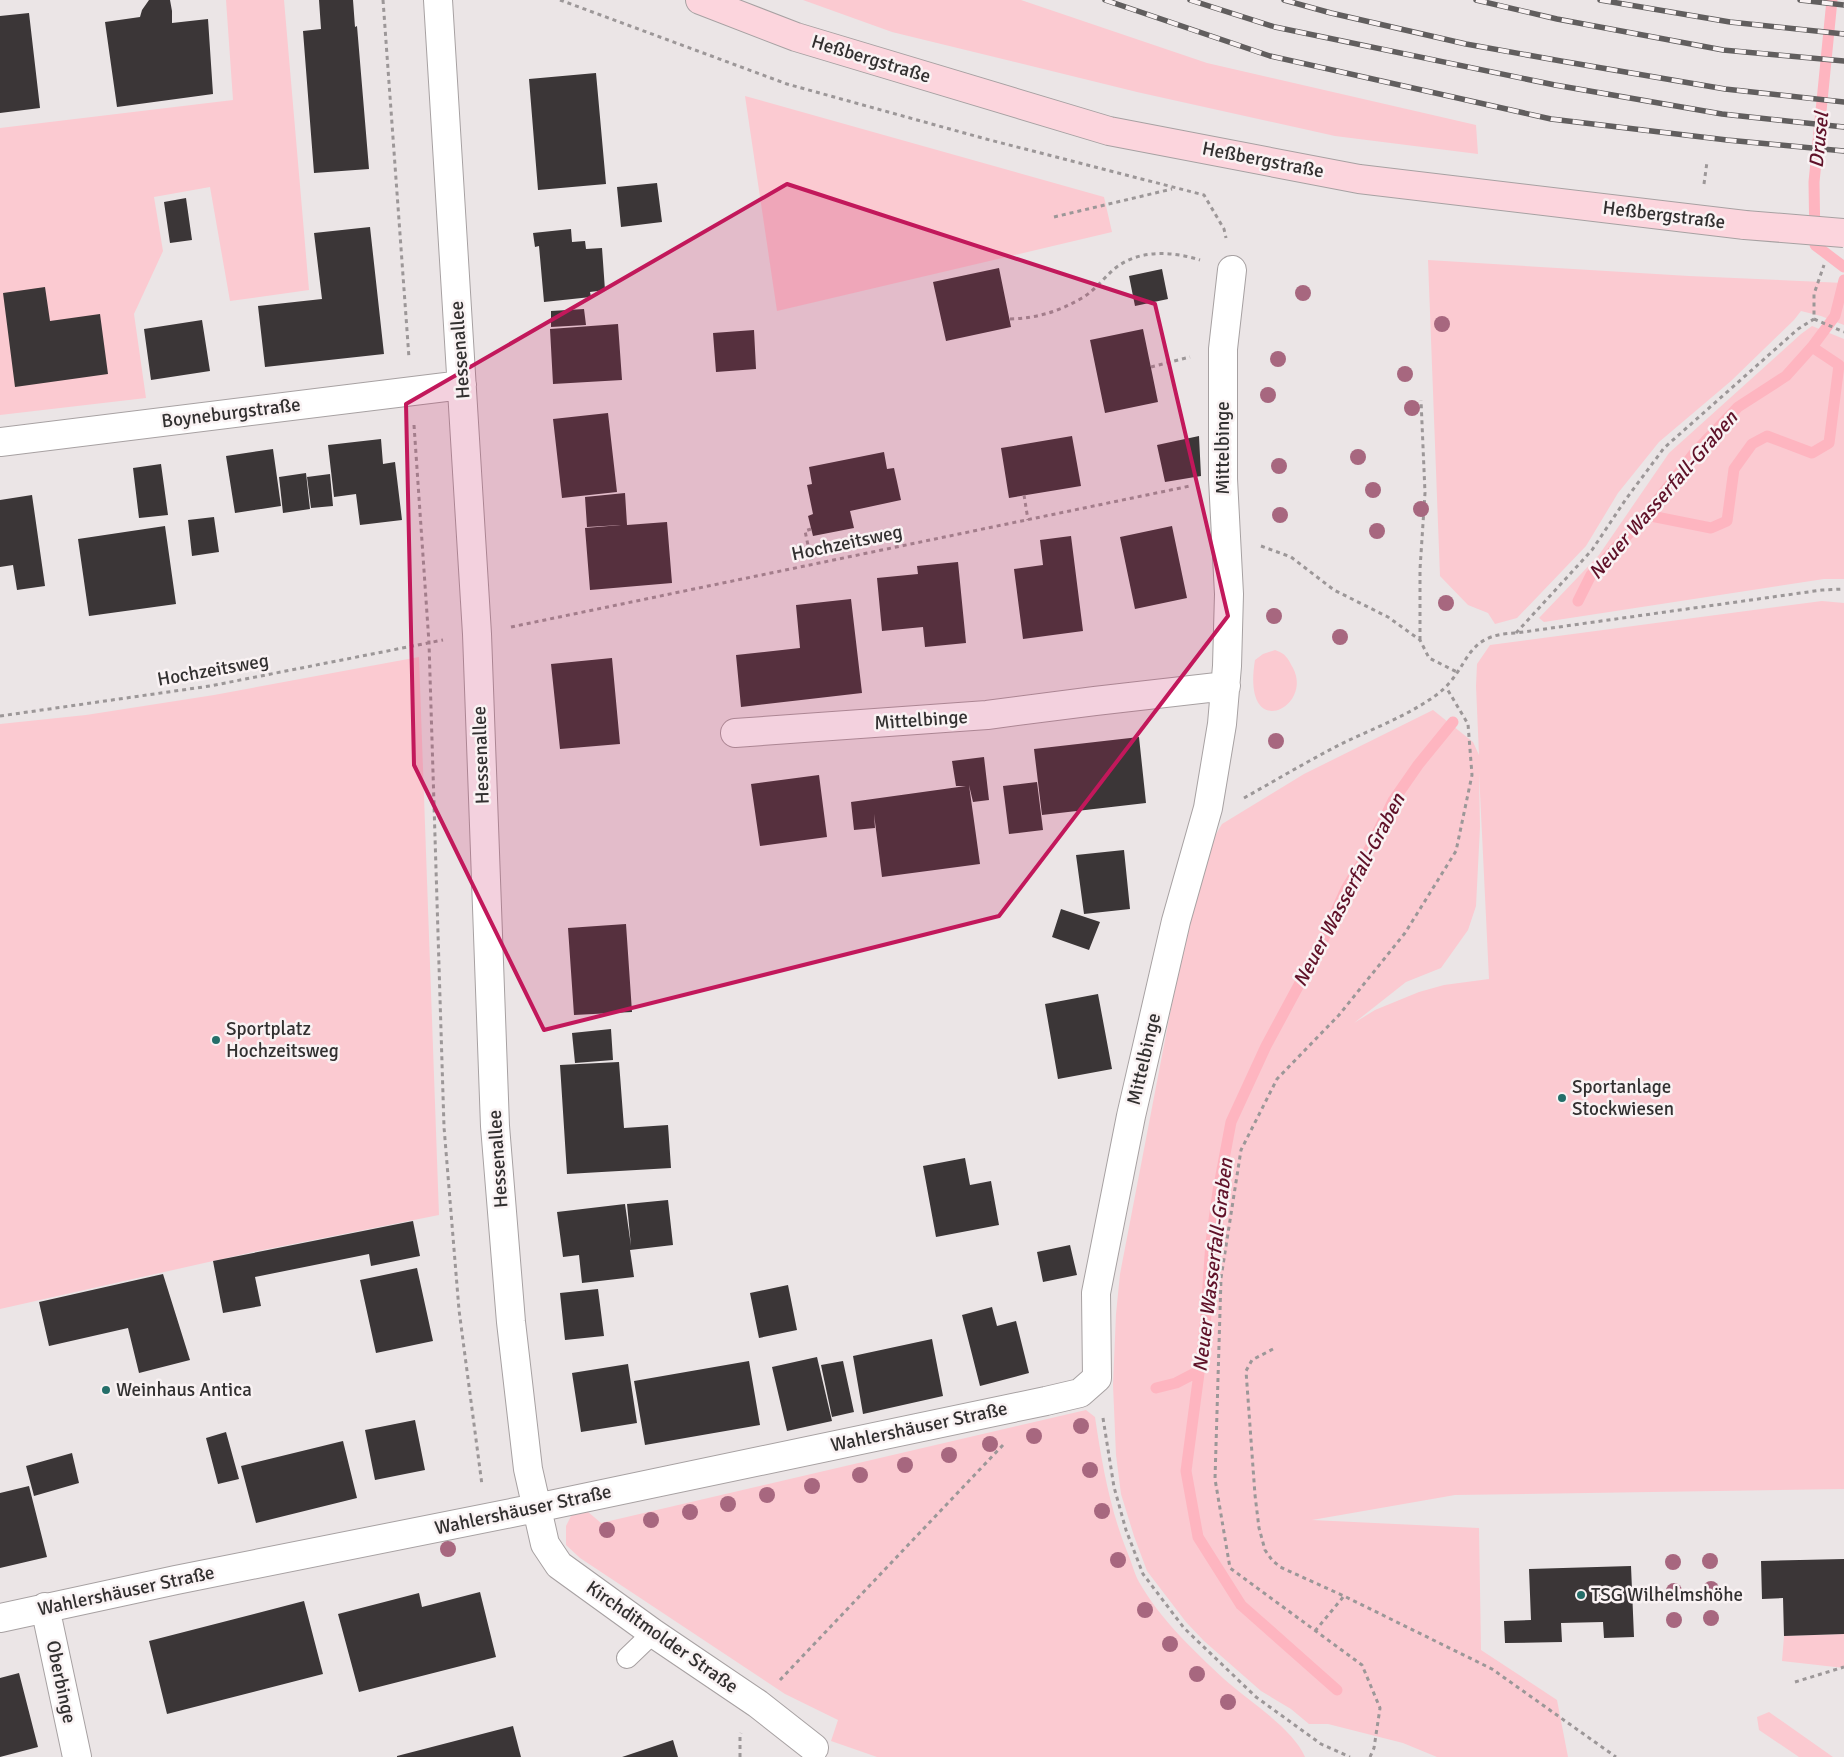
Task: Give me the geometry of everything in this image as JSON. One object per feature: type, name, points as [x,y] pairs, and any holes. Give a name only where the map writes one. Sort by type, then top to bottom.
[{"type":"main road","name":"Heßbergstraße","points":[[700,0],[796,37],[1109,131],[1359,179],[1745,225],[1844,233]]},
{"type":"street","name":"Hessenallee","points":[[438,0],[477,634],[495,1126],[511,1322],[528,1469],[536,1508]]},
{"type":"street","name":"Mittelbinge","points":[[1097,1378],[1096,1293],[1132,1116],[1176,921],[1208,808],[1222,724],[1226,686],[1228,594],[1222,479],[1224,349],[1232,270]]},
{"type":"street","name":"Boyneburgstraße","points":[[0,442],[462,385]]},
{"type":"street","name":"Mittelbinge","points":[[735,733],[987,715],[1095,700],[1226,686]]},
{"type":"street","name":"Wahlershäuser Straße","points":[[0,1618],[45,1607],[536,1508],[1080,1393],[1097,1378]]},
{"type":"street","name":"Kirchditmolder Straße","points":[[536,1508],[545,1544],[559,1565],[653,1633],[758,1704],[814,1748]]},
{"type":"street","name":"Oberbinge","points":[[45,1607],[77,1757]]},
{"type":"lane","points":[[627,1658],[653,1633]]},
{"type":"path","points":[[383,0],[429,643],[444,1127],[459,1310],[487,1518]]},
{"type":"path","points":[[560,0],[787,84],[986,139],[1204,195],[1224,229],[1232,270],[1185,255],[1162,252],[1140,256],[1116,268],[1083,298],[1048,314],[1034,318],[1010,319]]},
{"type":"path","points":[[1704,184],[1707,162]]},
{"type":"path","points":[[1054,217],[1175,188]]},
{"type":"path","points":[[1814,319],[1814,294],[1821,272]]},
{"type":"path","points":[[1814,319],[1844,332]]},
{"type":"path","points":[[1516,634],[1592,550],[1664,448],[1798,329],[1814,319]]},
{"type":"path","points":[[1421,400],[1425,493],[1420,568],[1420,640],[1429,658],[1457,672]]},
{"type":"path","name":"Hochzeitsweg","points":[[477,634],[1222,479]]},
{"type":"path","points":[[1024,495],[1028,520]]},
{"type":"path","points":[[811,530],[805,531],[812,564]]},
{"type":"path","points":[[1225,530],[1291,558],[1334,590],[1388,617],[1420,640]]},
{"type":"path","points":[[1208,808],[1229,807],[1339,745],[1424,704],[1446,687],[1473,648],[1484,640],[1503,634],[1516,634],[1822,590],[1844,589]]},
{"type":"path","name":"Hochzeitsweg","points":[[0,716],[210,686],[429,643]]},
{"type":"path","points":[[1370,1757],[1374,1748],[1380,1708],[1362,1665],[1230,1568],[1214,1479],[1222,1278],[1242,1150],[1277,1079],[1339,1015],[1405,933],[1456,851],[1472,775],[1468,724],[1446,687]]},
{"type":"path","points":[[1273,1349],[1252,1360],[1246,1371],[1259,1528],[1265,1550],[1272,1560],[1280,1567],[1344,1596],[1492,1669],[1616,1757]]},
{"type":"path","points":[[1097,1378],[1114,1487],[1126,1530],[1143,1574],[1184,1628],[1256,1697],[1321,1744],[1350,1757]]},
{"type":"path","points":[[758,1704],[1004,1444]]},
{"type":"path","points":[[1315,1631],[1344,1596]]},
{"type":"path","points":[[1795,1682],[1844,1667]]},
{"type":"highlighted area","points":[[787,184],[1155,304],[1228,616],[999,916],[544,1030],[414,765],[406,404]]},
{"type":"shaded area","points":[[226,0],[284,0],[309,290],[230,301],[210,187],[154,197],[163,251],[134,314],[146,398],[0,415],[0,128],[233,100]]},
{"type":"shaded area","points":[[803,0],[1021,0],[1207,63],[1476,125],[1478,154],[1335,136],[1137,92],[892,32]]},
{"type":"shaded area","points":[[745,96],[1104,197],[1112,232],[777,311]]},
{"type":"shaded area","points":[[1428,260],[1689,276],[1844,283],[1844,325],[1801,311],[1731,381],[1659,442],[1618,493],[1586,546],[1517,618],[1495,624],[1488,613],[1468,605],[1440,576]]},
{"type":"shaded area","points":[[1812,326],[1844,339],[1844,579],[1824,579],[1544,622],[1539,618],[1599,555],[1669,453]]},
{"type":"shaded area","name":"Sportanlage Stockwiesen","points":[[1822,601],[1844,603],[1844,1489],[1455,1495],[1312,1520],[1479,1528],[1481,1650],[1557,1700],[1568,1757],[1437,1757],[1403,1743],[1328,1724],[1309,1724],[1291,1709],[1261,1691],[1204,1641],[1186,1622],[1147,1571],[1121,1494],[1116,1455],[1113,1385],[1120,1274],[1180,962],[1212,841],[1222,824],[1304,774],[1433,710],[1473,742],[1479,755],[1477,664],[1490,645]],"holes":[[[1479,772],[1489,979],[1444,985],[1419,992],[1375,1010],[1354,1023],[1406,982],[1441,968],[1468,930],[1476,906],[1480,827]]]},
{"type":"shaded area","points":[[1275,650],[1282,653],[1288,659],[1293,668],[1297,683],[1294,695],[1287,705],[1277,710],[1266,710],[1258,702],[1253,686],[1255,660],[1263,654]]},
{"type":"shaded area","name":"Sportplatz Hochzeitsweg","points":[[419,657],[439,1215],[253,1252],[0,1309],[0,724],[86,715],[214,695]]},
{"type":"shaded area","points":[[1086,1410],[1095,1417],[1111,1504],[1136,1575],[1147,1596],[1189,1645],[1224,1679],[1269,1715],[1291,1736],[1305,1757],[877,1757],[831,1741],[838,1720],[785,1694],[580,1558],[566,1545],[566,1526],[572,1514],[587,1511],[601,1523]]},
{"type":"shaded area","points":[[1844,1634],[1844,1668],[1782,1661],[1784,1636]]},
{"type":"shaded area","points":[[1769,1712],[1833,1757],[1799,1757],[1759,1730],[1757,1717]]},
{"type":"building","points":[[149,0],[170,0],[172,23],[208,19],[213,94],[117,107],[105,22],[140,17],[142,10]]},
{"type":"building","points":[[319,0],[353,0],[355,27],[357,26],[369,169],[314,173],[303,31],[321,29]]},
{"type":"building","points":[[29,13],[40,108],[0,113],[0,16]]},
{"type":"building","points":[[596,73],[606,184],[538,190],[529,79]]},
{"type":"building","points":[[657,183],[662,222],[621,227],[617,187]]},
{"type":"building","points":[[186,198],[192,240],[170,243],[164,202]]},
{"type":"building","points":[[370,227],[384,354],[265,367],[258,306],[322,299],[314,233]]},
{"type":"building","points":[[571,229],[572,242],[585,241],[586,249],[602,248],[605,290],[590,292],[591,297],[544,302],[539,246],[535,247],[533,233]]},
{"type":"building","points":[[999,268],[1011,327],[946,341],[933,282]]},
{"type":"building","points":[[1162,269],[1168,299],[1135,306],[1129,276]]},
{"type":"building","points":[[45,287],[50,321],[100,314],[108,374],[15,387],[3,293]]},
{"type":"building","points":[[584,309],[586,325],[551,327],[551,311]]},
{"type":"building","points":[[202,320],[210,371],[151,380],[144,329]]},
{"type":"building","points":[[618,324],[622,380],[553,384],[550,329]]},
{"type":"building","points":[[1143,329],[1158,402],[1105,413],[1090,340]]},
{"type":"building","points":[[754,330],[756,369],[716,372],[713,333]]},
{"type":"building","points":[[608,413],[617,492],[562,498],[553,419]]},
{"type":"building","points":[[1072,436],[1081,486],[1009,498],[1001,448]]},
{"type":"building","points":[[1199,436],[1201,476],[1165,482],[1157,445]]},
{"type":"building","points":[[381,439],[383,464],[395,462],[402,520],[360,525],[356,494],[334,497],[328,445]]},
{"type":"building","points":[[273,449],[281,506],[235,513],[226,456]]},
{"type":"building","points":[[884,452],[887,469],[894,468],[901,500],[850,511],[854,528],[813,536],[808,516],[813,514],[807,485],[812,484],[809,467]]},
{"type":"building","points":[[161,464],[168,515],[139,518],[133,468]]},
{"type":"building","points":[[306,473],[310,509],[283,513],[279,477]]},
{"type":"building","points":[[330,474],[333,506],[311,508],[307,477]]},
{"type":"building","points":[[625,493],[627,525],[667,522],[672,583],[590,590],[585,528],[621,525],[587,527],[585,497]]},
{"type":"building","points":[[32,495],[45,586],[17,590],[13,565],[0,567],[0,500]]},
{"type":"building","points":[[214,517],[219,552],[192,556],[188,520]]},
{"type":"building","points":[[165,526],[176,604],[89,616],[78,539]]},
{"type":"building","points":[[1172,526],[1187,598],[1135,609],[1120,537]]},
{"type":"building","points":[[1071,536],[1083,631],[1023,639],[1014,569],[1043,565],[1040,540]]},
{"type":"building","points":[[958,562],[966,643],[925,647],[923,627],[882,631],[877,578],[918,574],[917,566]]},
{"type":"building","points":[[851,599],[862,693],[741,707],[736,655],[800,648],[796,605]]},
{"type":"building","points":[[612,658],[620,744],[560,749],[551,664]]},
{"type":"building","points":[[1139,737],[1146,803],[1042,815],[1034,749]]},
{"type":"building","points":[[984,757],[989,800],[973,802],[969,785],[980,864],[882,877],[874,814],[875,828],[854,830],[851,802],[966,786],[956,786],[952,761]]},
{"type":"building","points":[[819,775],[827,837],[760,846],[751,784]]},
{"type":"building","points":[[1037,782],[1043,830],[1009,834],[1003,786]]},
{"type":"building","points":[[1124,850],[1130,909],[1084,914],[1076,855]]},
{"type":"building","points":[[1061,909],[1100,922],[1089,950],[1052,937]]},
{"type":"building","points":[[626,924],[632,1012],[574,1015],[568,928]]},
{"type":"building","points":[[1098,994],[1112,1069],[1058,1079],[1045,1004]]},
{"type":"building","points":[[611,1029],[613,1060],[575,1063],[572,1033]]},
{"type":"building","points":[[619,1062],[624,1128],[668,1125],[671,1168],[567,1174],[560,1065]]},
{"type":"building","points":[[965,1158],[970,1185],[991,1181],[999,1225],[936,1237],[923,1166]]},
{"type":"building","points":[[668,1200],[673,1245],[630,1250],[634,1277],[582,1283],[579,1255],[563,1257],[557,1212],[625,1204],[631,1246],[627,1204]]},
{"type":"building","points":[[413,1221],[420,1256],[371,1266],[369,1254],[255,1277],[261,1306],[223,1313],[213,1261]]},
{"type":"building","points":[[1070,1245],[1077,1275],[1043,1282],[1037,1252]]},
{"type":"building","points":[[417,1268],[433,1341],[376,1353],[360,1280]]},
{"type":"building","points":[[163,1274],[190,1360],[139,1373],[128,1328],[49,1346],[39,1302]]},
{"type":"building","points":[[788,1285],[797,1330],[759,1338],[750,1293]]},
{"type":"building","points":[[598,1289],[604,1336],[565,1340],[560,1293]]},
{"type":"building","points":[[992,1307],[997,1326],[1016,1321],[1029,1373],[980,1386],[962,1315]]},
{"type":"building","points":[[932,1339],[943,1396],[863,1414],[853,1356]]},
{"type":"building","points":[[817,1357],[832,1421],[787,1431],[772,1367]]},
{"type":"building","points":[[749,1361],[760,1425],[645,1445],[634,1381]]},
{"type":"building","points":[[843,1361],[854,1412],[832,1417],[821,1365]]},
{"type":"building","points":[[628,1364],[637,1423],[581,1432],[572,1373]]},
{"type":"building","points":[[415,1420],[425,1470],[375,1480],[365,1430]]},
{"type":"building","points":[[226,1432],[239,1479],[218,1484],[206,1438]]},
{"type":"building","points":[[343,1441],[357,1498],[256,1523],[241,1466]]},
{"type":"building","points":[[72,1453],[79,1483],[34,1496],[26,1466]]},
{"type":"building","points":[[29,1486],[47,1557],[0,1568],[0,1493]]},
{"type":"building","points":[[1844,1559],[1844,1634],[1784,1636],[1783,1598],[1762,1599],[1761,1561]]},
{"type":"building","name":"TSG Wilhelmshöhe","points":[[1631,1566],[1634,1637],[1604,1638],[1603,1622],[1561,1623],[1562,1642],[1505,1643],[1504,1621],[1531,1620],[1529,1569]]},
{"type":"building","points":[[480,1592],[496,1657],[359,1692],[338,1614],[419,1593],[422,1607]]},
{"type":"building","points":[[304,1601],[323,1674],[167,1714],[149,1641]]},
{"type":"building","points":[[19,1673],[38,1747],[0,1757],[0,1678]]},
{"type":"building","points":[[513,1726],[521,1757],[397,1757],[397,1756]]},
{"type":"building","points":[[673,1740],[678,1757],[622,1757]]},
{"type":"waterway","name":"Drusel","points":[[1832,0],[1814,182],[1815,245],[1844,267]]},
{"type":"waterway","name":"Neuer Wasserfall-Graben","points":[[1578,601],[1591,575],[1646,515],[1696,451],[1738,407],[1786,376],[1812,347],[1835,316],[1844,280]]},
{"type":"waterway","points":[[1646,515],[1711,528],[1727,521],[1734,469],[1752,444],[1767,436],[1812,453],[1829,443],[1839,365],[1812,347]]},
{"type":"waterway","name":"Neuer Wasserfall-Graben","points":[[1337,1690],[1241,1605],[1198,1537],[1186,1471],[1205,1328],[1211,1242],[1231,1122],[1266,1046],[1322,942],[1346,889],[1367,854],[1393,801],[1418,765],[1453,722]]},
{"type":"waterway","points":[[1156,1388],[1176,1383],[1199,1371]]},
{"type":"railway","points":[[1105,0],[1270,56],[1551,119],[1727,140],[1844,151]]},
{"type":"railway","points":[[1190,0],[1275,27],[1555,85],[1722,114],[1844,127]]},
{"type":"railway","points":[[1284,0],[1331,13],[1466,44],[1725,89],[1844,102]]},
{"type":"railway","points":[[1476,0],[1557,19],[1723,50],[1844,61]]},
{"type":"railway","points":[[1600,0],[1730,22],[1844,34]]},
{"type":"railway","points":[[1800,0],[1844,5]]},
{"type":"place","name":"Sportplatz Hochzeitsweg","points":[[216,1040]]},
{"type":"place","name":"Sportanlage Stockwiesen","points":[[1562,1098]]},
{"type":"place","name":"Weinhaus Antica","points":[[106,1390]]},
{"type":"place","name":"TSG Wilhelmshöhe","points":[[1581,1595]]}]
